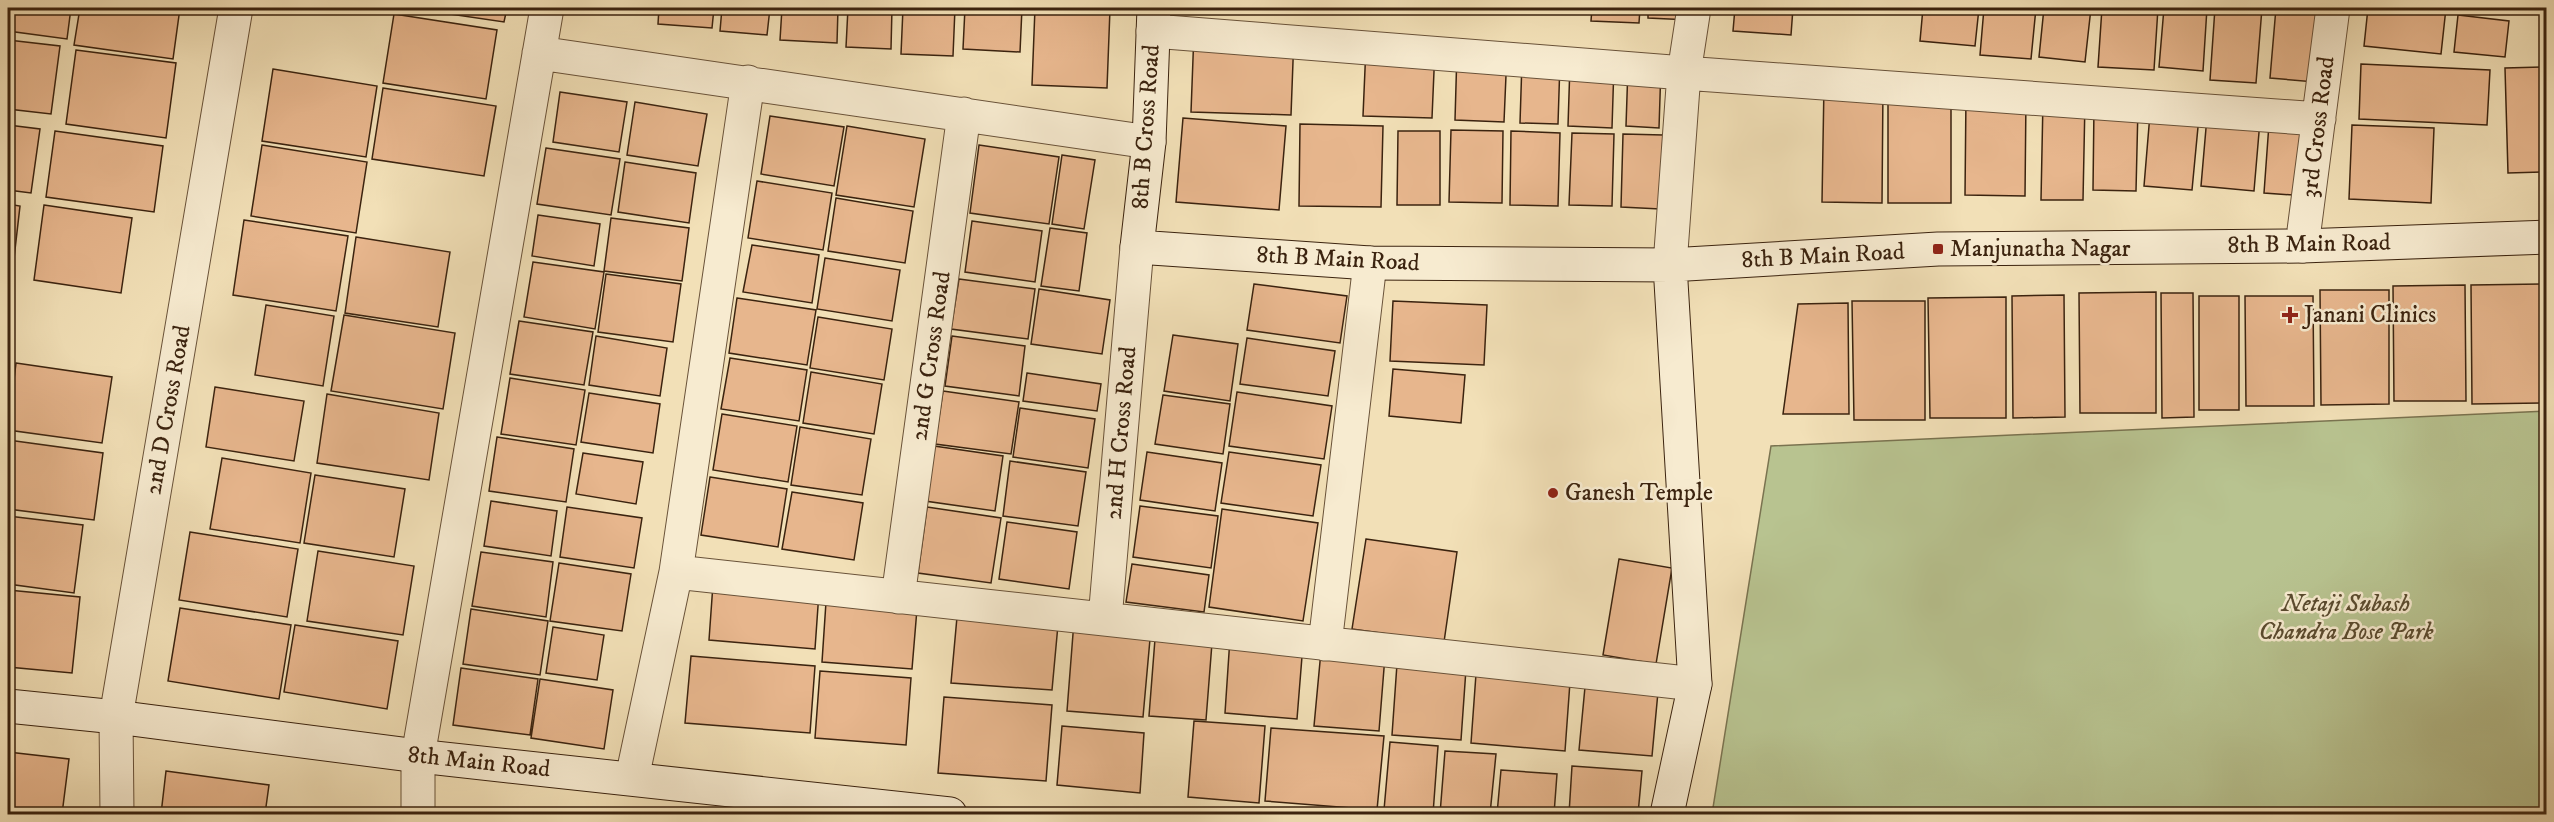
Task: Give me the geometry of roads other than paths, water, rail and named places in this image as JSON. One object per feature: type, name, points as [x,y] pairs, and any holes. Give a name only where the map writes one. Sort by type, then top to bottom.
[{"type":"street","name":"2nd D Cross Road","points":[[117,814],[116,717],[236,8]]},
{"type":"street","points":[[418,814],[418,756],[547,8]]},
{"type":"street","points":[[1667,814],[1695,684],[1670,265],[1684,73],[1694,8]]},
{"type":"street","name":"3rd Cross Road","points":[[2302,246],[2333,8]]},
{"type":"street","points":[[1154,19],[1684,73],[2319,119]]},
{"type":"street","name":"8th B Cross Road","points":[[1137,247],[1149,142],[1154,19]]},
{"type":"street","points":[[539,53],[1149,142]]},
{"type":"street","points":[[632,778],[676,572],[748,82]]},
{"type":"street","name":"2nd G Cross Road","points":[[898,597],[964,114]]},
{"type":"street","name":"8th B Main Road","points":[[1137,247],[1370,263],[1670,265],[1938,249],[2302,246],[2547,237]]},
{"type":"street","name":"2nd H Cross Road","points":[[1105,619],[1137,247]]},
{"type":"street","points":[[1325,644],[1370,263]]},
{"type":"street","points":[[676,572],[1695,684]]},
{"type":"street","name":"8th Main Road","points":[[8,706],[116,717],[418,756],[950,814]]},
{"type":"place","name":"Manjunatha Nagar","points":[[1938,249]]},
{"type":"place","name":"Janani Clinics","points":[[2290,315]]},
{"type":"place","name":"Ganesh Temple","points":[[1553,493]]},
{"type":"park label","name":"Netaji Subash Chandra Bose Park","points":[[2346,618]]}]
